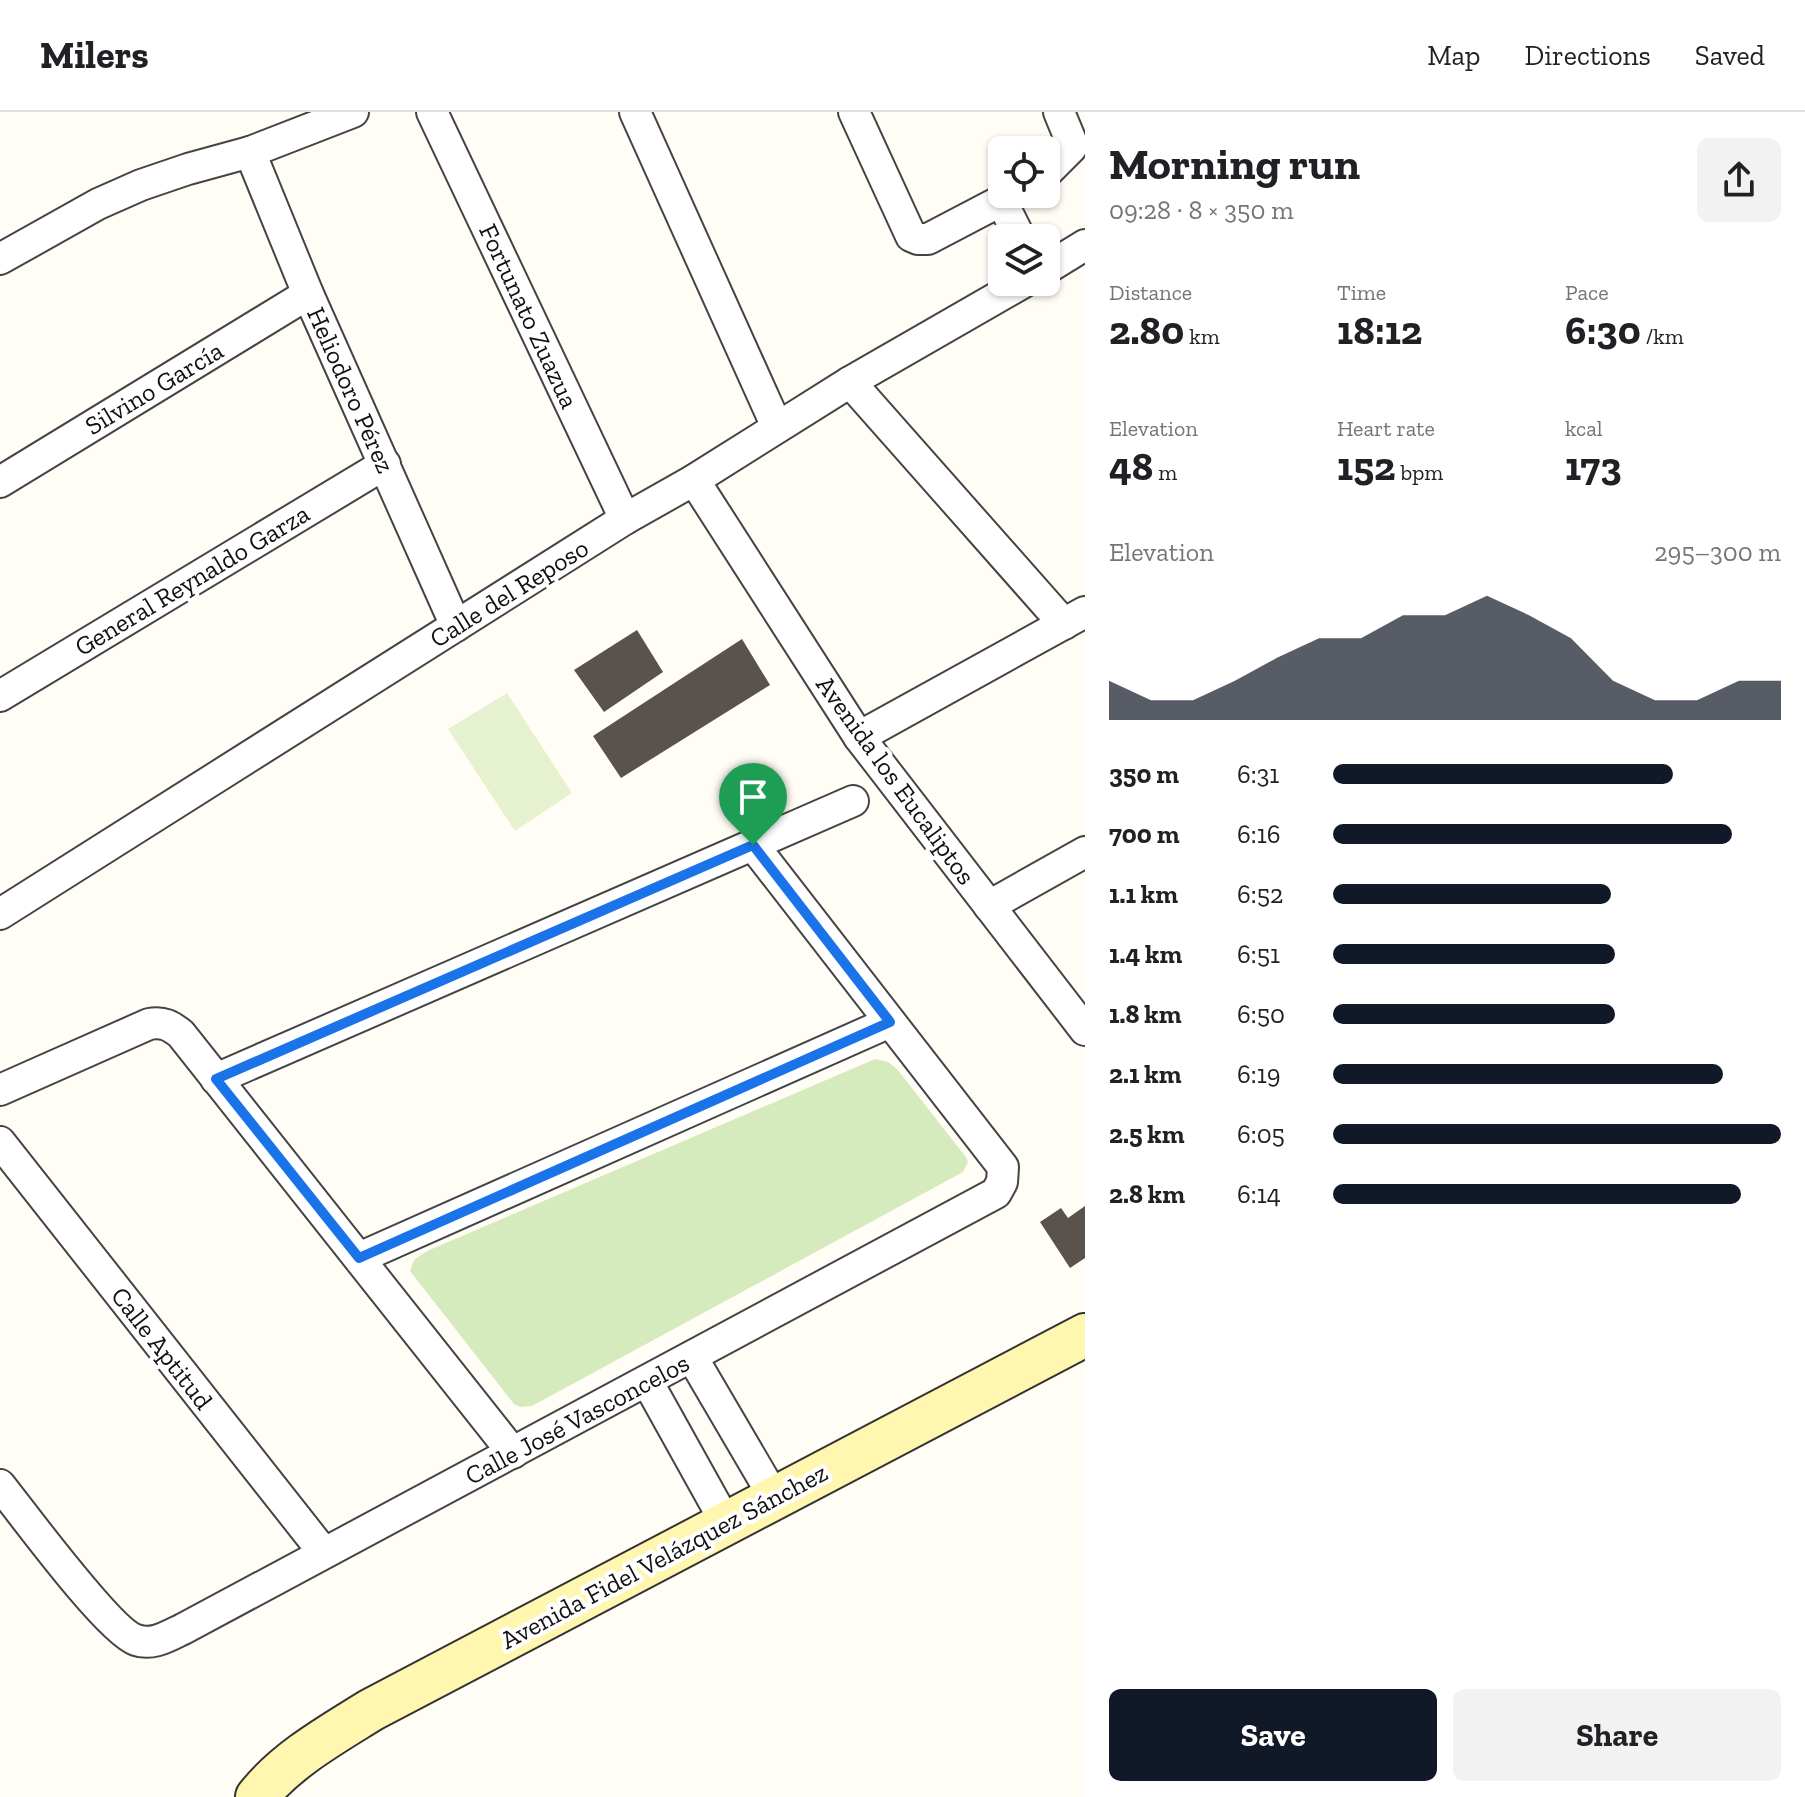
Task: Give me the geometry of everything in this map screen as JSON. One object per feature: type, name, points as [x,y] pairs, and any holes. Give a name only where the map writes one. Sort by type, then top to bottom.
[{"type":"street","points":[[0,259],[98,204],[141,185],[250,152],[353,112]]},
{"type":"street","name":"Fortunato Zuazua","points":[[432,112],[625,519]]},
{"type":"street","points":[[635,112],[777,427]]},
{"type":"street","points":[[854,112],[911,236],[928,239],[988,208]]},
{"type":"street","points":[[1059,112],[1071,141],[1071,148],[1060,159]]},
{"type":"street","name":"Heliodoro Pérez","points":[[250,152],[308,294],[456,626]]},
{"type":"street","points":[[1060,260],[1085,245]]},
{"type":"street","name":"Silvino García","points":[[0,482],[308,294]]},
{"type":"street","name":"Calle del Reposo","points":[[0,914],[625,519],[694,480],[850,382],[1000,296]]},
{"type":"street","points":[[850,382],[1074,618],[859,737]]},
{"type":"street","name":"General Reynaldo Garza","points":[[0,696],[385,464]]},
{"type":"street","name":"Avenida los Eucaliptos","points":[[694,480],[859,737],[1085,1030]]},
{"type":"street","points":[[216,1079],[853,801]]},
{"type":"street","points":[[359,1258],[890,1022],[753,845]]},
{"type":"street","points":[[989,906],[1085,852]]},
{"type":"street","name":"Calle José Vasconcelos","points":[[0,1485],[108,1619],[124,1634],[143,1642],[154,1642],[183,1629],[996,1193],[1002,1182],[1003,1167],[890,1022]]},
{"type":"street","points":[[0,1090],[149,1024],[165,1024],[181,1034],[513,1453]]},
{"type":"street","name":"Calle Aptitud","points":[[0,1142],[324,1553]]},
{"type":"street","name":"Avenida Fidel Velázquez Sánchez","points":[[257,1797],[282,1771],[310,1749],[371,1710],[1085,1335]]},
{"type":"street","points":[[692,1357],[774,1497]]},
{"type":"street","points":[[647,1381],[726,1523]]},
{"type":"green space","points":[[507,693],[572,793],[515,831],[448,729]]},
{"type":"green space","points":[[875,1059],[888,1062],[897,1069],[966,1157],[968,1162],[963,1172],[532,1406],[514,1404],[410,1271],[414,1260],[427,1251]]},
{"type":"building","points":[[637,630],[663,672],[604,712],[574,670]]},
{"type":"building","points":[[742,639],[770,685],[621,778],[593,736]]},
{"type":"building","points":[[1085,1206],[1085,1258],[1070,1268],[1040,1222],[1061,1208],[1068,1218]]},
{"type":"route","points":[[753,845],[890,1022],[359,1258],[216,1079],[753,845]]}]
